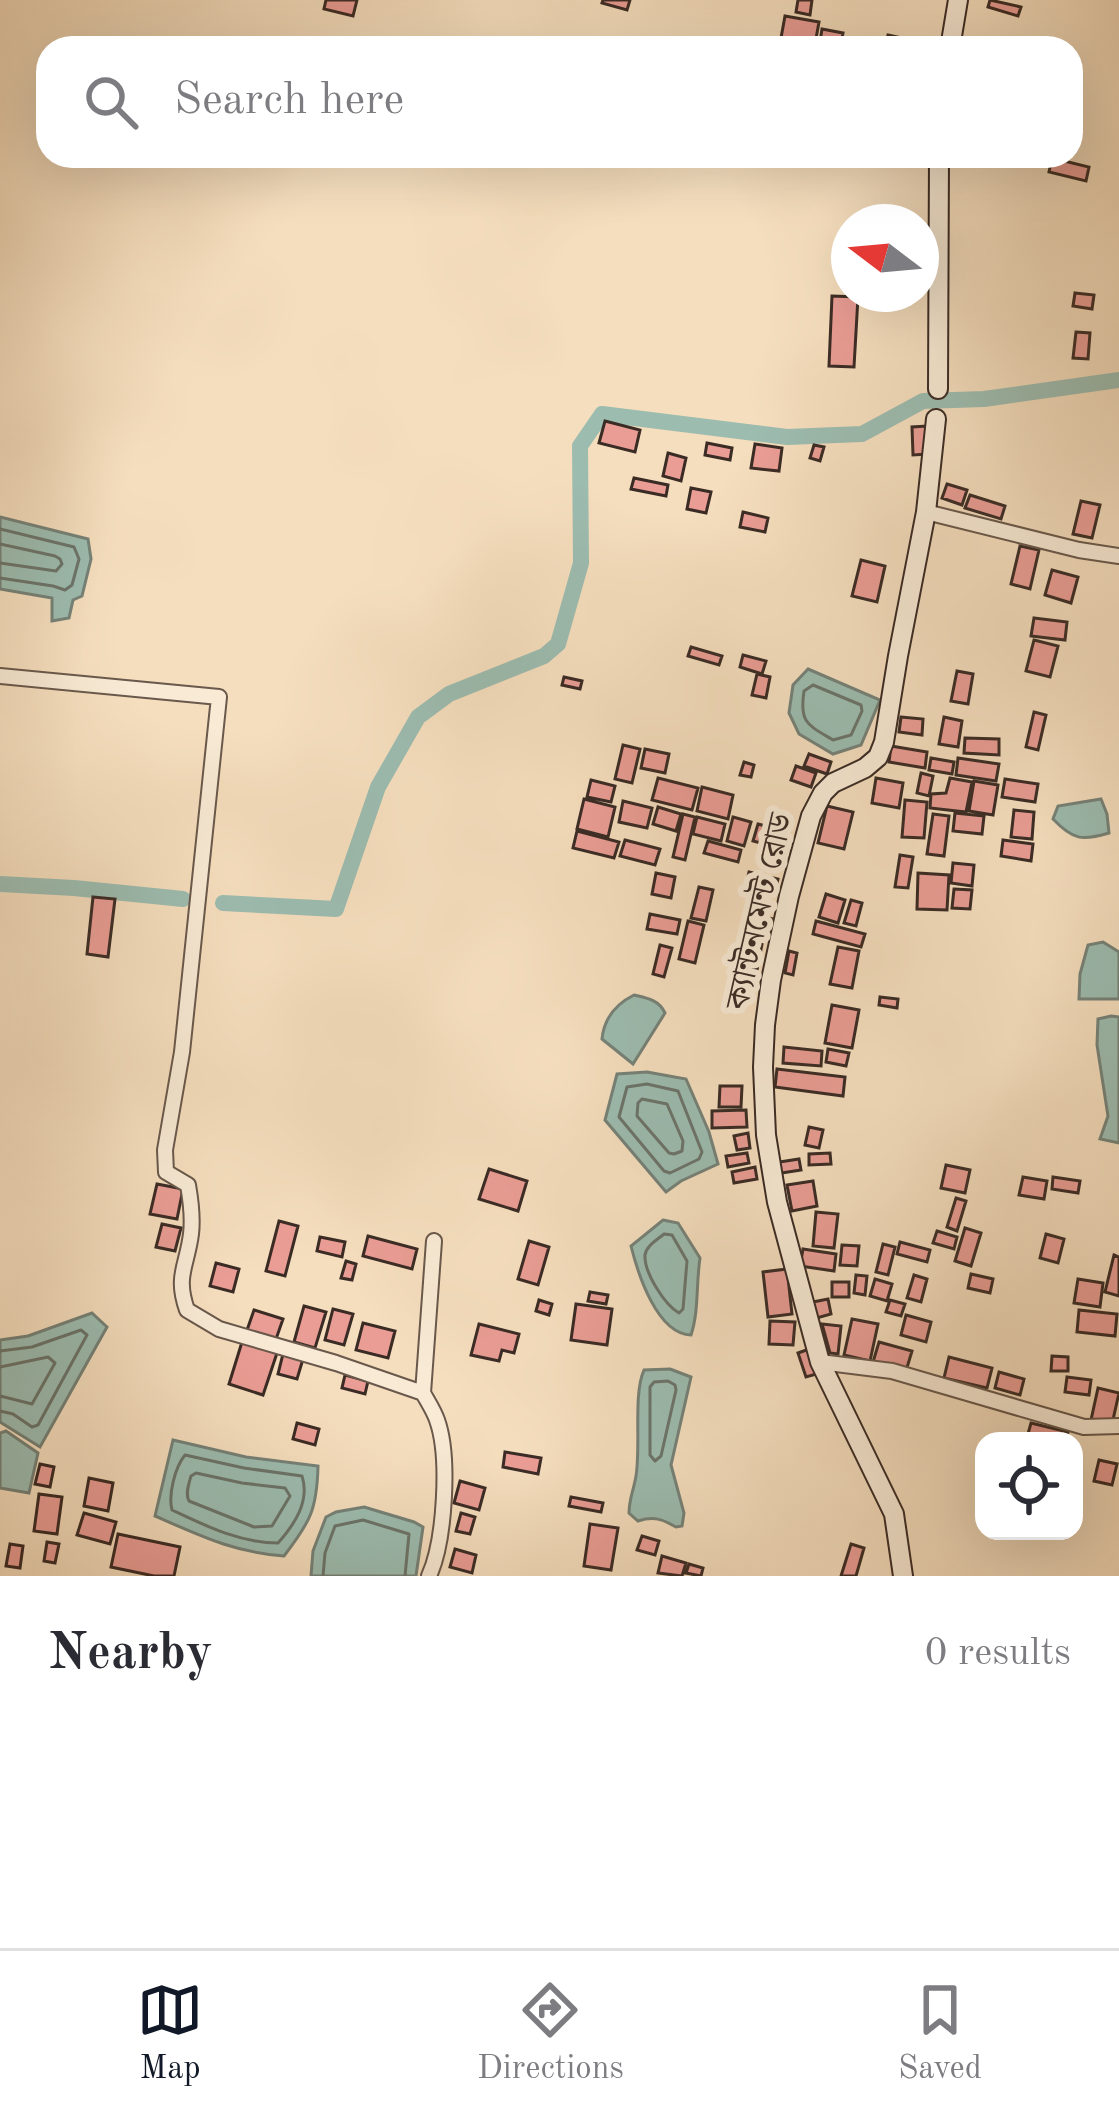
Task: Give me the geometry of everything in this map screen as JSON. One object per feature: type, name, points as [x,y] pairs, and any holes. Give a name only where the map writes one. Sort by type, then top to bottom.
[{"type":"main road","points":[[952,36],[958,0]]},
{"type":"main road","points":[[938,389],[939,168]]},
{"type":"main road","name":"ক্যান্টনমেন্ট রোড","points":[[903,1576],[894,1514],[820,1362],[777,1202],[763,1067],[765,1024],[789,896],[811,816],[823,793],[865,768],[878,757],[884,742],[926,512],[936,418]]},
{"type":"street","points":[[926,512],[1119,556]]},
{"type":"street","points":[[0,676],[219,697],[182,1052],[165,1150],[166,1172],[188,1185],[193,1210],[179,1287],[187,1310],[220,1329],[423,1393]]},
{"type":"street","points":[[429,1576],[436,1561],[446,1466],[437,1420],[423,1393],[434,1241]]},
{"type":"street","points":[[820,1362],[922,1378],[1084,1426],[1119,1426]]},
{"type":"water","points":[[0,517],[88,539],[91,559],[82,596],[73,600],[69,618],[52,621],[52,598],[0,589]]},
{"type":"water","points":[[808,669],[880,700],[861,745],[833,754],[799,734],[789,713],[793,685]]},
{"type":"water","points":[[1101,799],[1109,833],[1078,837],[1053,819],[1058,806]]},
{"type":"water","points":[[1103,942],[1119,952],[1119,999],[1079,999],[1088,945]]},
{"type":"water","points":[[634,995],[656,1002],[665,1013],[633,1064],[602,1039],[612,1013]]},
{"type":"water","points":[[1119,1017],[1119,1143],[1100,1139],[1108,1116],[1097,1045],[1098,1019]]},
{"type":"water","points":[[647,1072],[686,1079],[718,1164],[666,1192],[605,1120],[617,1074]]},
{"type":"water","points":[[663,1220],[678,1223],[700,1258],[691,1335],[668,1325],[659,1314],[631,1246]]},
{"type":"water","points":[[92,1313],[107,1327],[40,1447],[0,1422],[0,1340],[28,1336]]},
{"type":"water","points":[[670,1369],[691,1377],[671,1465],[684,1513],[682,1526],[676,1527],[658,1519],[638,1521],[629,1513],[641,1380],[644,1370]]},
{"type":"water","points":[[6,1431],[38,1453],[29,1493],[0,1488],[0,1433]]},
{"type":"water","points":[[173,1440],[246,1457],[318,1466],[310,1515],[284,1556],[233,1547],[155,1516]]},
{"type":"water","points":[[364,1507],[423,1527],[416,1576],[311,1576],[313,1551],[326,1517]]},
{"type":"building","points":[[326,0],[357,0],[353,16],[324,9]]},
{"type":"building","points":[[603,0],[630,0],[627,10]]},
{"type":"building","points":[[798,0],[812,0],[810,15],[796,12]]},
{"type":"building","points":[[990,0],[1021,7],[1018,16],[988,7]]},
{"type":"building","points":[[785,16],[819,22],[816,36],[781,36]]},
{"type":"building","points":[[822,29],[843,33],[842,36],[821,36]]},
{"type":"building","points":[[1089,167],[1086,181],[1049,172],[1050,168]]},
{"type":"building","points":[[1075,293],[1094,295],[1092,309],[1073,306]]},
{"type":"building","points":[[831,312],[857,312],[854,367],[829,366]]},
{"type":"building","points":[[1076,332],[1090,333],[1088,359],[1073,358]]},
{"type":"building","points":[[605,421],[640,430],[635,452],[599,443]]},
{"type":"building","points":[[927,426],[928,454],[913,455],[912,427]]},
{"type":"building","points":[[707,443],[732,448],[730,460],[705,455]]},
{"type":"building","points":[[755,444],[782,448],[779,471],[751,468]]},
{"type":"building","points":[[814,445],[824,447],[820,461],[810,458]]},
{"type":"building","points":[[668,453],[686,458],[681,481],[663,476]]},
{"type":"building","points":[[634,478],[668,485],[666,496],[631,489]]},
{"type":"building","points":[[947,484],[967,490],[962,505],[942,498]]},
{"type":"building","points":[[691,488],[711,492],[706,513],[687,509]]},
{"type":"building","points":[[970,495],[1005,506],[1001,519],[965,508]]},
{"type":"building","points":[[1081,501],[1100,505],[1092,538],[1073,534]]},
{"type":"building","points":[[743,512],[768,518],[765,532],[740,527]]},
{"type":"building","points":[[1020,546],[1039,550],[1030,589],[1011,584]]},
{"type":"building","points":[[861,560],[885,566],[877,602],[852,596]]},
{"type":"building","points":[[1052,570],[1078,577],[1071,603],[1045,595]]},
{"type":"building","points":[[1034,618],[1067,622],[1065,640],[1031,636]]},
{"type":"building","points":[[1034,640],[1058,646],[1050,677],[1026,671]]},
{"type":"building","points":[[691,647],[722,656],[719,665],[688,656]]},
{"type":"building","points":[[743,655],[766,661],[762,674],[740,667]]},
{"type":"building","points":[[957,671],[973,674],[968,704],[951,701]]},
{"type":"building","points":[[757,674],[770,677],[766,698],[752,695]]},
{"type":"building","points":[[564,677],[582,681],[580,689],[562,685]]},
{"type":"building","points":[[1034,712],[1046,715],[1038,750],[1026,747]]},
{"type":"building","points":[[901,717],[923,719],[922,735],[899,732]]},
{"type":"building","points":[[944,717],[962,721],[958,747],[939,744]]},
{"type":"building","points":[[965,738],[999,739],[999,755],[964,753]]},
{"type":"building","points":[[623,745],[640,749],[632,783],[615,779]]},
{"type":"building","points":[[891,746],[927,752],[925,768],[889,762]]},
{"type":"building","points":[[645,749],[669,754],[665,773],[641,768]]},
{"type":"building","points":[[809,754],[831,762],[827,774],[804,766]]},
{"type":"building","points":[[931,758],[954,762],[952,774],[929,770]]},
{"type":"building","points":[[958,758],[999,764],[996,781],[956,775]]},
{"type":"building","points":[[744,762],[754,765],[751,777],[740,775]]},
{"type":"building","points":[[796,766],[816,773],[811,787],[791,780]]},
{"type":"building","points":[[921,773],[933,776],[929,796],[917,793]]},
{"type":"building","points":[[658,778],[698,788],[692,810],[652,800]]},
{"type":"building","points":[[876,778],[903,783],[899,808],[872,803]]},
{"type":"building","points":[[950,778],[972,782],[966,812],[930,808],[931,794],[946,793]]},
{"type":"building","points":[[1005,779],[1038,784],[1035,802],[1002,797]]},
{"type":"building","points":[[591,780],[615,786],[611,802],[587,797]]},
{"type":"building","points":[[974,781],[998,785],[993,815],[969,811]]},
{"type":"building","points":[[702,787],[733,795],[728,819],[697,811]]},
{"type":"building","points":[[584,799],[615,807],[608,837],[577,829]]},
{"type":"building","points":[[905,800],[927,802],[924,838],[902,837]]},
{"type":"building","points":[[623,801],[652,808],[647,828],[619,822]]},
{"type":"building","points":[[827,806],[853,812],[844,849],[818,843]]},
{"type":"building","points":[[658,807],[681,814],[676,831],[653,824]]},
{"type":"building","points":[[1014,810],[1034,812],[1032,839],[1011,837]]},
{"type":"building","points":[[955,813],[984,816],[982,834],[953,831]]},
{"type":"building","points":[[683,814],[695,817],[685,860],[673,857]]},
{"type":"building","points":[[933,814],[949,816],[944,856],[927,854]]},
{"type":"building","points":[[697,817],[725,824],[721,841],[693,834]]},
{"type":"building","points":[[733,817],[751,822],[744,846],[727,841]]},
{"type":"building","points":[[758,824],[784,831],[780,848],[753,841]]},
{"type":"building","points":[[577,831],[619,842],[614,858],[573,848]]},
{"type":"building","points":[[625,840],[660,849],[655,865],[620,856]]},
{"type":"building","points":[[1003,840],[1033,844],[1031,861],[1001,856]]},
{"type":"building","points":[[708,841],[741,850],[738,862],[704,853]]},
{"type":"building","points":[[900,855],[913,857],[908,888],[895,887]]},
{"type":"building","points":[[953,863],[974,865],[972,886],[951,883]]},
{"type":"building","points":[[749,872],[778,879],[775,891],[746,884]]},
{"type":"building","points":[[656,873],[675,877],[671,898],[652,894]]},
{"type":"building","points":[[918,873],[949,875],[947,910],[917,909]]},
{"type":"building","points":[[699,887],[713,890],[706,921],[691,918]]},
{"type":"building","points":[[954,889],[972,890],[970,909],[952,908]]},
{"type":"building","points":[[826,894],[845,900],[838,923],[819,917]]},
{"type":"building","points":[[93,897],[115,899],[108,957],[87,954]]},
{"type":"building","points":[[851,900],[862,903],[856,926],[844,923]]},
{"type":"building","points":[[748,913],[773,919],[769,932],[744,926]]},
{"type":"building","points":[[650,914],[680,920],[677,934],[647,929]]},
{"type":"building","points":[[688,921],[704,925],[695,963],[679,959]]},
{"type":"building","points":[[816,921],[865,934],[861,947],[813,934]]},
{"type":"building","points":[[749,937],[763,939],[757,970],[743,967]]},
{"type":"building","points":[[660,945],[672,948],[664,977],[653,974]]},
{"type":"building","points":[[838,947],[859,951],[852,988],[830,984]]},
{"type":"building","points":[[789,951],[797,953],[793,975],[785,973]]},
{"type":"building","points":[[880,997],[898,999],[897,1008],[879,1005]]},
{"type":"building","points":[[832,1005],[859,1010],[852,1048],[825,1043]]},
{"type":"building","points":[[784,1047],[822,1051],[821,1066],[783,1063]]},
{"type":"building","points":[[828,1049],[849,1053],[846,1066],[826,1062]]},
{"type":"building","points":[[777,1069],[845,1077],[843,1096],[775,1087]]},
{"type":"building","points":[[720,1086],[742,1086],[741,1107],[719,1107]]},
{"type":"building","points":[[746,1110],[747,1127],[712,1128],[712,1111]]},
{"type":"building","points":[[809,1127],[823,1130],[819,1148],[805,1145]]},
{"type":"building","points":[[748,1133],[750,1148],[737,1150],[734,1136]]},
{"type":"building","points":[[747,1153],[749,1163],[728,1167],[726,1156]]},
{"type":"building","points":[[830,1153],[831,1164],[809,1165],[809,1154]]},
{"type":"building","points":[[799,1159],[801,1170],[775,1174],[773,1163]]},
{"type":"building","points":[[946,1165],[970,1170],[965,1193],[941,1188]]},
{"type":"building","points":[[755,1167],[757,1179],[734,1183],[732,1172]]},
{"type":"building","points":[[489,1169],[527,1181],[518,1211],[479,1199]]},
{"type":"building","points":[[1023,1177],[1047,1181],[1044,1199],[1019,1195]]},
{"type":"building","points":[[1053,1177],[1080,1181],[1078,1193],[1052,1189]]},
{"type":"building","points":[[813,1181],[817,1206],[792,1211],[787,1185]]},
{"type":"building","points":[[157,1184],[183,1189],[177,1219],[150,1214]]},
{"type":"building","points":[[956,1198],[966,1201],[957,1231],[947,1227]]},
{"type":"building","points":[[816,1212],[838,1214],[834,1248],[813,1246]]},
{"type":"building","points":[[279,1221],[298,1226],[285,1276],[266,1271]]},
{"type":"building","points":[[162,1224],[181,1228],[175,1251],[156,1247]]},
{"type":"building","points":[[965,1228],[981,1233],[971,1266],[955,1261]]},
{"type":"building","points":[[937,1231],[957,1237],[954,1249],[933,1243]]},
{"type":"building","points":[[1046,1234],[1064,1239],[1058,1263],[1040,1258]]},
{"type":"building","points":[[368,1236],[417,1249],[412,1269],[363,1256]]},
{"type":"building","points":[[320,1237],[345,1242],[342,1257],[317,1251]]},
{"type":"building","points":[[529,1241],[549,1247],[538,1285],[518,1279]]},
{"type":"building","points":[[900,1242],[930,1250],[927,1262],[897,1254]]},
{"type":"building","points":[[883,1244],[895,1247],[888,1275],[876,1272]]},
{"type":"building","points":[[842,1245],[859,1246],[857,1266],[840,1265]]},
{"type":"building","points":[[803,1249],[836,1254],[834,1271],[800,1266]]},
{"type":"building","points":[[1114,1255],[1119,1257],[1119,1296],[1105,1292]]},
{"type":"building","points":[[346,1261],[356,1264],[352,1280],[341,1278]]},
{"type":"building","points":[[216,1263],[239,1269],[233,1292],[210,1286]]},
{"type":"building","points":[[787,1269],[792,1314],[768,1317],[763,1272]]},
{"type":"building","points":[[971,1274],[993,1279],[990,1293],[968,1288]]},
{"type":"building","points":[[856,1275],[867,1276],[865,1295],[854,1293]]},
{"type":"building","points":[[914,1275],[927,1279],[921,1302],[907,1298]]},
{"type":"building","points":[[875,1279],[892,1284],[887,1301],[870,1296]]},
{"type":"building","points":[[1078,1279],[1103,1283],[1100,1307],[1074,1303]]},
{"type":"building","points":[[832,1282],[849,1282],[849,1297],[832,1297]]},
{"type":"building","points":[[590,1292],[608,1295],[606,1304],[588,1301]]},
{"type":"building","points":[[828,1299],[831,1314],[817,1318],[813,1302]]},
{"type":"building","points":[[539,1300],[552,1304],[549,1315],[536,1311]]},
{"type":"building","points":[[890,1300],[905,1304],[901,1316],[886,1312]]},
{"type":"building","points":[[576,1304],[612,1309],[607,1345],[571,1340]]},
{"type":"building","points":[[304,1306],[326,1312],[315,1348],[294,1342]]},
{"type":"building","points":[[333,1309],[353,1314],[344,1345],[325,1340]]},
{"type":"building","points":[[254,1310],[283,1319],[275,1342],[246,1333]]},
{"type":"building","points":[[1079,1310],[1117,1314],[1115,1336],[1077,1332]]},
{"type":"building","points":[[906,1315],[931,1322],[926,1342],[901,1335]]},
{"type":"building","points":[[852,1319],[878,1324],[870,1361],[844,1355]]},
{"type":"building","points":[[770,1321],[795,1322],[793,1345],[769,1344]]},
{"type":"building","points":[[363,1323],[395,1331],[388,1358],[356,1350]]},
{"type":"building","points":[[479,1324],[519,1334],[514,1353],[502,1350],[499,1361],[471,1355]]},
{"type":"building","points":[[822,1324],[841,1326],[838,1354],[830,1353]]},
{"type":"building","points":[[242,1342],[277,1353],[263,1395],[229,1384]]},
{"type":"building","points":[[879,1342],[912,1351],[906,1371],[873,1362]]},
{"type":"building","points":[[812,1348],[820,1373],[806,1377],[798,1353]]},
{"type":"building","points":[[283,1354],[303,1359],[297,1379],[278,1374]]},
{"type":"building","points":[[1052,1356],[1068,1357],[1068,1371],[1051,1371]]},
{"type":"building","points":[[949,1357],[992,1368],[987,1388],[944,1378]]},
{"type":"building","points":[[999,1372],[1024,1379],[1020,1395],[995,1388]]},
{"type":"building","points":[[345,1375],[368,1381],[365,1394],[342,1388]]},
{"type":"building","points":[[1067,1377],[1091,1380],[1089,1395],[1065,1392]]},
{"type":"building","points":[[1098,1388],[1119,1393],[1112,1424],[1091,1420]]},
{"type":"building","points":[[297,1423],[319,1429],[315,1445],[293,1439]]},
{"type":"building","points":[[1031,1423],[1068,1432],[1028,1432]]},
{"type":"building","points":[[505,1452],[541,1458],[538,1474],[503,1467]]},
{"type":"building","points":[[1099,1460],[1117,1464],[1112,1485],[1094,1481]]},
{"type":"building","points":[[40,1464],[54,1467],[50,1487],[35,1484]]},
{"type":"building","points":[[89,1478],[113,1483],[108,1511],[84,1506]]},
{"type":"building","points":[[460,1481],[485,1488],[479,1510],[454,1503]]},
{"type":"building","points":[[39,1494],[62,1497],[57,1534],[34,1531]]},
{"type":"building","points":[[571,1497],[603,1503],[601,1512],[569,1506]]},
{"type":"building","points":[[84,1513],[116,1522],[110,1544],[77,1535]]},
{"type":"building","points":[[461,1513],[475,1517],[470,1534],[456,1531]]},
{"type":"building","points":[[590,1524],[618,1528],[611,1570],[584,1566]]},
{"type":"building","points":[[118,1534],[180,1547],[174,1576],[111,1567]]},
{"type":"building","points":[[642,1536],[659,1541],[655,1555],[637,1550]]},
{"type":"building","points":[[47,1542],[59,1544],[55,1563],[44,1561]]},
{"type":"building","points":[[10,1544],[23,1546],[20,1568],[6,1566]]},
{"type":"building","points":[[851,1544],[864,1548],[856,1576],[841,1576]]},
{"type":"building","points":[[455,1549],[476,1555],[472,1573],[450,1567]]},
{"type":"building","points":[[662,1556],[686,1563],[682,1576],[658,1573]]},
{"type":"building","points":[[689,1564],[703,1568],[701,1576],[686,1573]]},
{"type":"waterway","points":[[223,903],[336,909],[378,787],[418,717],[449,694],[544,656],[558,644],[581,563],[580,446],[602,414],[787,437],[862,434],[923,401],[984,399],[1119,380]]},
{"type":"waterway","points":[[0,884],[183,899]]}]
